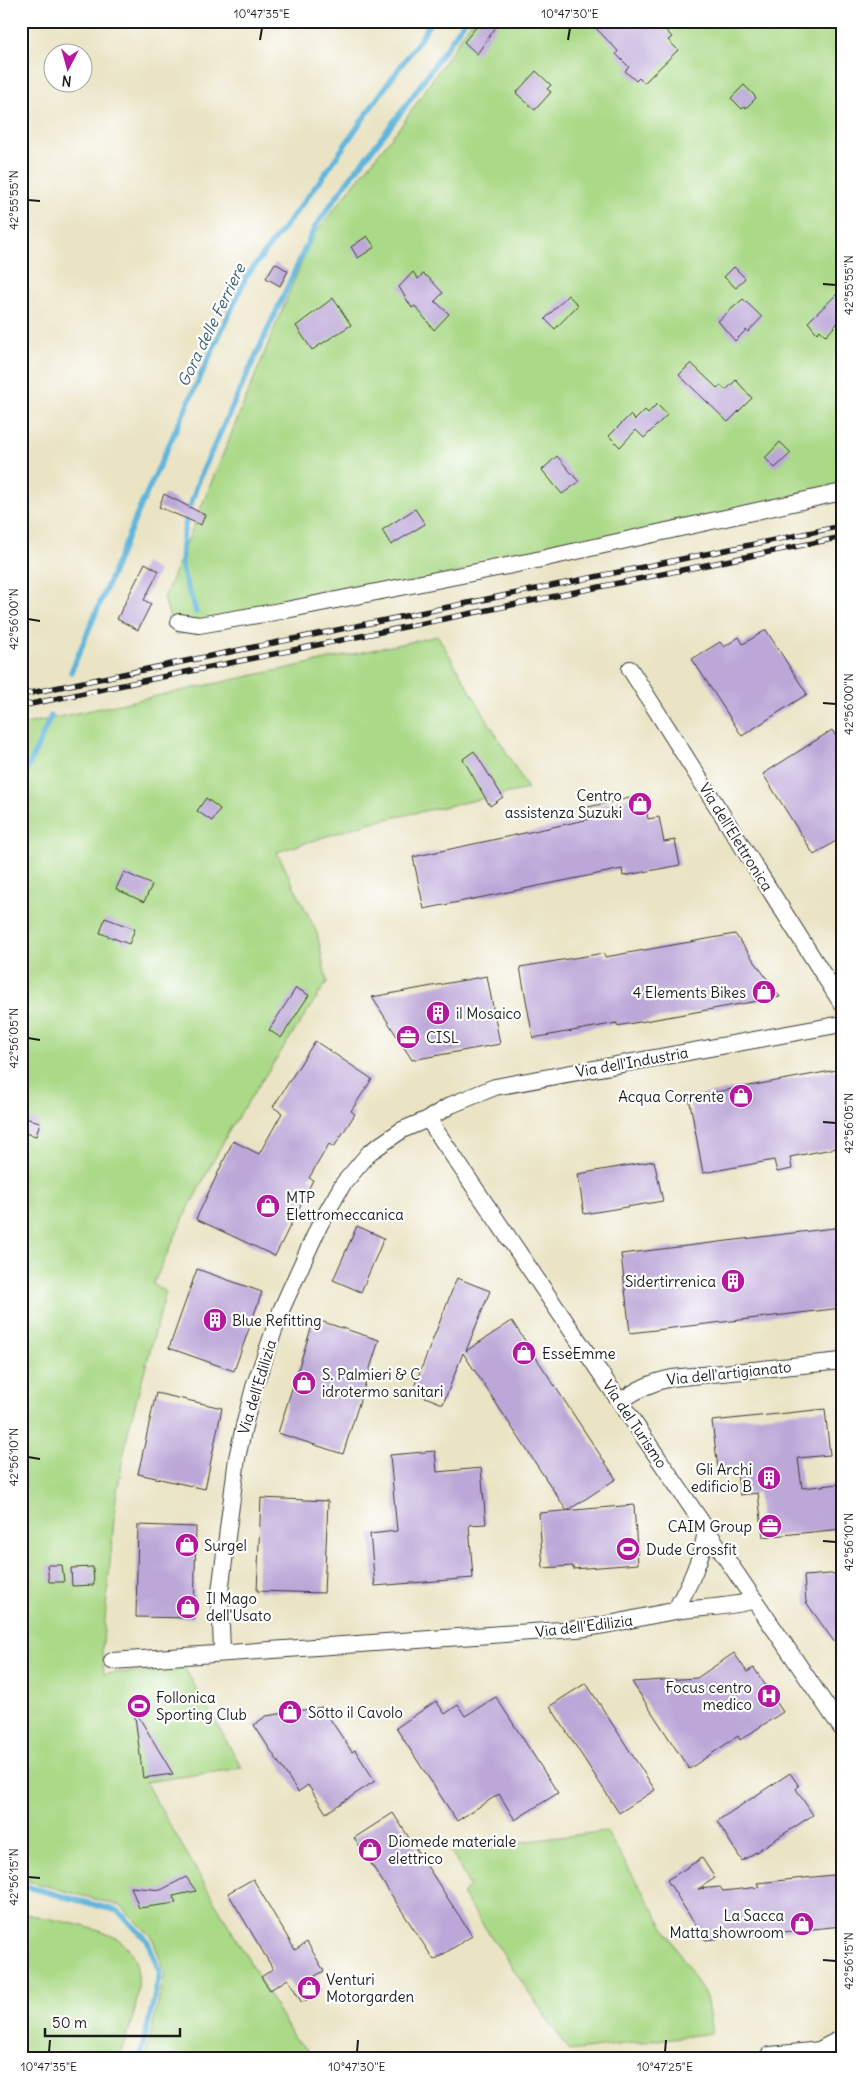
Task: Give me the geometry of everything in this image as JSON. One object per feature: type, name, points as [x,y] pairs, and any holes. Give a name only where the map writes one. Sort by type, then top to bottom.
[{"type":"main road","points":[[771,2059],[842,2052]]},
{"type":"street","points":[[178,622],[199,624],[296,608],[532,561],[842,492]]},
{"type":"street","name":"Via dell'Elettronica","points":[[630,669],[842,1004]]},
{"type":"street","name":"Via dell'Industria","points":[[428,1119],[451,1104],[496,1088],[842,1024]]},
{"type":"street","name":"Via del Turismo","points":[[428,1119],[621,1401],[706,1530],[755,1600],[837,1710],[842,1729]]},
{"type":"street","name":"Via dell'Edilizia","points":[[222,1653],[220,1592],[237,1458],[254,1387],[282,1308],[320,1224],[342,1184],[370,1152],[384,1141],[402,1130],[428,1119]]},
{"type":"street","name":"Via dell'artigianato","points":[[621,1401],[639,1388],[672,1378],[842,1361]]},
{"type":"street","points":[[676,1611],[699,1561],[704,1546],[706,1530]]},
{"type":"street","name":"Via dell'Edilizia","points":[[112,1661],[576,1630],[676,1611],[733,1606],[755,1600]]},
{"type":"street","points":[[809,2055],[842,2038]]},
{"type":"green space","points":[[472,21],[842,21],[842,488],[175,635],[164,598],[312,237],[403,123]]},
{"type":"green space","points":[[438,636],[528,789],[368,823],[277,852],[317,933],[327,982],[230,1129],[186,1213],[153,1284],[166,1292],[128,1431],[116,1497],[102,1652],[104,1674],[184,1667],[242,1768],[145,1782],[294,2038],[318,2059],[145,2059],[165,1973],[152,1937],[121,1906],[21,1879],[21,725]]},
{"type":"green space","points":[[606,1831],[706,1997],[712,2033],[569,2051],[462,1894],[470,1887],[451,1851]]},
{"type":"green space","points":[[21,1913],[103,1932],[115,1937],[129,1949],[136,1963],[138,1988],[134,2011],[120,2059],[21,2059]]},
{"type":"building","points":[[481,21],[500,21],[477,54],[464,42]]},
{"type":"building","points":[[589,21],[657,21],[672,37],[668,40],[678,50],[644,83],[639,78],[636,81],[625,71],[629,67],[616,54],[618,51]]},
{"type":"building","points":[[536,71],[551,85],[547,89],[551,92],[535,110],[516,93]]},
{"type":"building","points":[[744,85],[756,98],[746,108],[742,109],[731,98]]},
{"type":"building","points":[[367,236],[375,247],[358,258],[351,247]]},
{"type":"building","points":[[275,263],[288,271],[280,286],[266,278]]},
{"type":"building","points":[[734,267],[745,278],[736,288],[724,277]]},
{"type":"building","points":[[413,272],[418,279],[423,274],[428,277],[443,293],[435,301],[449,314],[434,330],[415,306],[412,308],[399,287]]},
{"type":"building","points":[[842,289],[842,318],[826,336],[820,330],[817,333],[808,322]]},
{"type":"building","points":[[568,295],[578,305],[555,329],[545,319]]},
{"type":"building","points":[[333,298],[351,325],[312,350],[296,326]]},
{"type":"building","points":[[743,299],[762,317],[748,332],[746,330],[735,341],[718,321]]},
{"type":"building","points":[[691,363],[717,388],[720,385],[726,390],[736,380],[752,398],[728,422],[679,375]]},
{"type":"building","points":[[657,404],[667,415],[644,438],[636,430],[620,447],[609,436],[630,415],[635,420],[645,410],[648,413]]},
{"type":"building","points":[[780,442],[791,453],[775,468],[765,458]]},
{"type":"building","points":[[557,456],[579,482],[562,494],[542,470]]},
{"type":"building","points":[[164,494],[205,515],[201,525],[159,507]]},
{"type":"building","points":[[415,509],[425,524],[391,545],[382,530]]},
{"type":"building","points":[[145,563],[159,571],[144,600],[151,604],[138,630],[117,619]]},
{"type":"building","points":[[766,630],[807,694],[742,736],[692,659],[720,642],[724,647],[739,637],[743,644]]},
{"type":"building","points":[[832,730],[842,746],[842,837],[814,855],[763,774]]},
{"type":"building","points":[[474,751],[503,797],[490,806],[463,759]]},
{"type":"building","points":[[643,795],[648,819],[659,817],[664,842],[675,840],[680,865],[623,876],[622,869],[424,909],[413,857],[590,819],[588,807]]},
{"type":"building","points":[[206,798],[220,809],[212,821],[197,811]]},
{"type":"building","points":[[124,872],[152,885],[144,902],[116,889]]},
{"type":"building","points":[[105,918],[135,929],[129,944],[100,933]]},
{"type":"building","points":[[735,934],[780,997],[617,1026],[617,1023],[533,1038],[520,967],[604,953],[605,957]]},
{"type":"building","name":"il Mosaico","points":[[487,976],[500,1044],[412,1060],[372,997]]},
{"type":"building","points":[[296,988],[309,995],[281,1038],[269,1030]]},
{"type":"building","points":[[315,1041],[372,1079],[351,1111],[355,1114],[334,1147],[329,1144],[309,1178],[313,1180],[275,1256],[196,1219],[233,1141],[259,1154],[282,1113],[273,1107]]},
{"type":"building","points":[[842,1069],[842,1147],[790,1157],[792,1169],[777,1172],[774,1160],[703,1173],[689,1097]]},
{"type":"building","points":[[21,1117],[40,1122],[36,1136],[21,1132]]},
{"type":"building","points":[[654,1161],[663,1201],[584,1214],[578,1174]]},
{"type":"building","points":[[357,1226],[384,1238],[361,1292],[333,1280]]},
{"type":"building","name":"Sidertirrenica","points":[[842,1227],[842,1308],[630,1333],[621,1254]]},
{"type":"building","name":"Blue Refitting","points":[[197,1269],[262,1292],[234,1371],[169,1348]]},
{"type":"building","points":[[457,1278],[490,1291],[466,1351],[512,1321],[616,1479],[567,1511],[463,1353],[443,1404],[412,1392]]},
{"type":"building","points":[[314,1319],[379,1340],[343,1454],[278,1433]]},
{"type":"building","points":[[156,1393],[222,1408],[205,1489],[138,1474]]},
{"type":"building","name":"Gli Archi edificio B","points":[[825,1409],[830,1455],[798,1458],[802,1488],[840,1484],[842,1529],[763,1537],[758,1493],[740,1495],[736,1466],[718,1468],[712,1421]]},
{"type":"building","points":[[435,1451],[437,1472],[481,1468],[486,1524],[469,1525],[473,1578],[375,1586],[370,1534],[397,1531],[390,1455]]},
{"type":"building","points":[[261,1498],[328,1501],[324,1593],[257,1591]]},
{"type":"building","points":[[634,1505],[638,1564],[573,1569],[573,1566],[543,1568],[539,1513]]},
{"type":"building","points":[[138,1525],[196,1527],[194,1618],[136,1617]]},
{"type":"building","points":[[47,1565],[62,1565],[64,1582],[49,1582]]},
{"type":"building","points":[[93,1567],[94,1585],[72,1586],[71,1568]]},
{"type":"building","points":[[842,1573],[842,1653],[806,1602],[804,1576]]},
{"type":"building","points":[[734,1653],[747,1672],[754,1668],[783,1712],[740,1740],[738,1736],[689,1769],[632,1682],[697,1678]]},
{"type":"building","points":[[586,1683],[655,1790],[619,1813],[550,1706]]},
{"type":"building","points":[[496,1697],[558,1793],[515,1820],[499,1794],[457,1821],[396,1728],[436,1701],[445,1714],[458,1705],[465,1716]]},
{"type":"building","points":[[322,1707],[352,1752],[355,1750],[375,1781],[326,1813],[308,1785],[298,1792],[254,1725],[266,1716]]},
{"type":"building","points":[[134,1709],[173,1774],[143,1778]]},
{"type":"building","points":[[790,1773],[799,1786],[796,1789],[813,1815],[742,1861],[717,1821]]},
{"type":"building","points":[[393,1813],[472,1936],[434,1960],[354,1838]]},
{"type":"building","points":[[702,1858],[715,1878],[698,1889],[720,1887],[723,1891],[759,1887],[757,1883],[842,1874],[842,1926],[705,1940],[667,1880]]},
{"type":"building","points":[[186,1877],[196,1891],[173,1896],[176,1903],[139,1908],[131,1887],[161,1890]]},
{"type":"building","points":[[253,1879],[295,1950],[307,1942],[324,1971],[315,1976],[321,1991],[302,2003],[288,1979],[270,1990],[261,1977],[273,1969],[228,1893]]},
{"type":"waterway","name":"Gora delle Ferriere","points":[[71,672],[139,510],[246,277],[322,178],[431,21]]},
{"type":"waterway","points":[[196,612],[183,572],[182,544],[186,522],[199,479],[315,227],[402,111],[465,21]]},
{"type":"waterway","name":"Gora delle Ferriere","points":[[21,784],[51,716]]},
{"type":"waterway","name":"Gora delle Ferriere","points":[[21,1885],[118,1911],[147,1940],[160,1973],[140,2059]]},
{"type":"railway","points":[[21,695],[842,526]]},
{"type":"railway","points":[[21,706],[842,537]]},
{"type":"place","name":"Centro assistenza Suzuki","points":[[640,804]]},
{"type":"place","name":"4 Elements Bikes","points":[[764,992]]},
{"type":"place","name":"il Mosaico","points":[[438,1013]]},
{"type":"place","name":"CISL","points":[[408,1037]]},
{"type":"place","name":"Acqua Corrente","points":[[741,1096]]},
{"type":"place","name":"MTP Elettromeccanica","points":[[268,1206]]},
{"type":"place","name":"Sidertirrenica","points":[[733,1281]]},
{"type":"place","name":"Blue Refitting","points":[[215,1320]]},
{"type":"place","name":"EsseEmme","points":[[524,1353]]},
{"type":"place","name":"S. Palmieri & C idrotermo sanitari","points":[[304,1383]]},
{"type":"place","name":"Gli Archi edificio B","points":[[769,1478]]},
{"type":"place","name":"CAIM Group","points":[[770,1526]]},
{"type":"place","name":"Surgel","points":[[187,1545]]},
{"type":"place","name":"Dude Crossfit","points":[[628,1549]]},
{"type":"place","name":"Il Mago dell'Usato","points":[[188,1607]]},
{"type":"place","name":"Focus centro medico","points":[[769,1696]]},
{"type":"place","name":"Follonica Sporting Club","points":[[139,1706]]},
{"type":"place","name":"Sotto il Cavolo","points":[[290,1712]]},
{"type":"place","name":"Diomede materiale elettrico","points":[[370,1850]]},
{"type":"place","name":"La Sacca Matta showroom","points":[[802,1924]]},
{"type":"place","name":"Venturi Motorgarden","points":[[309,1988]]}]
